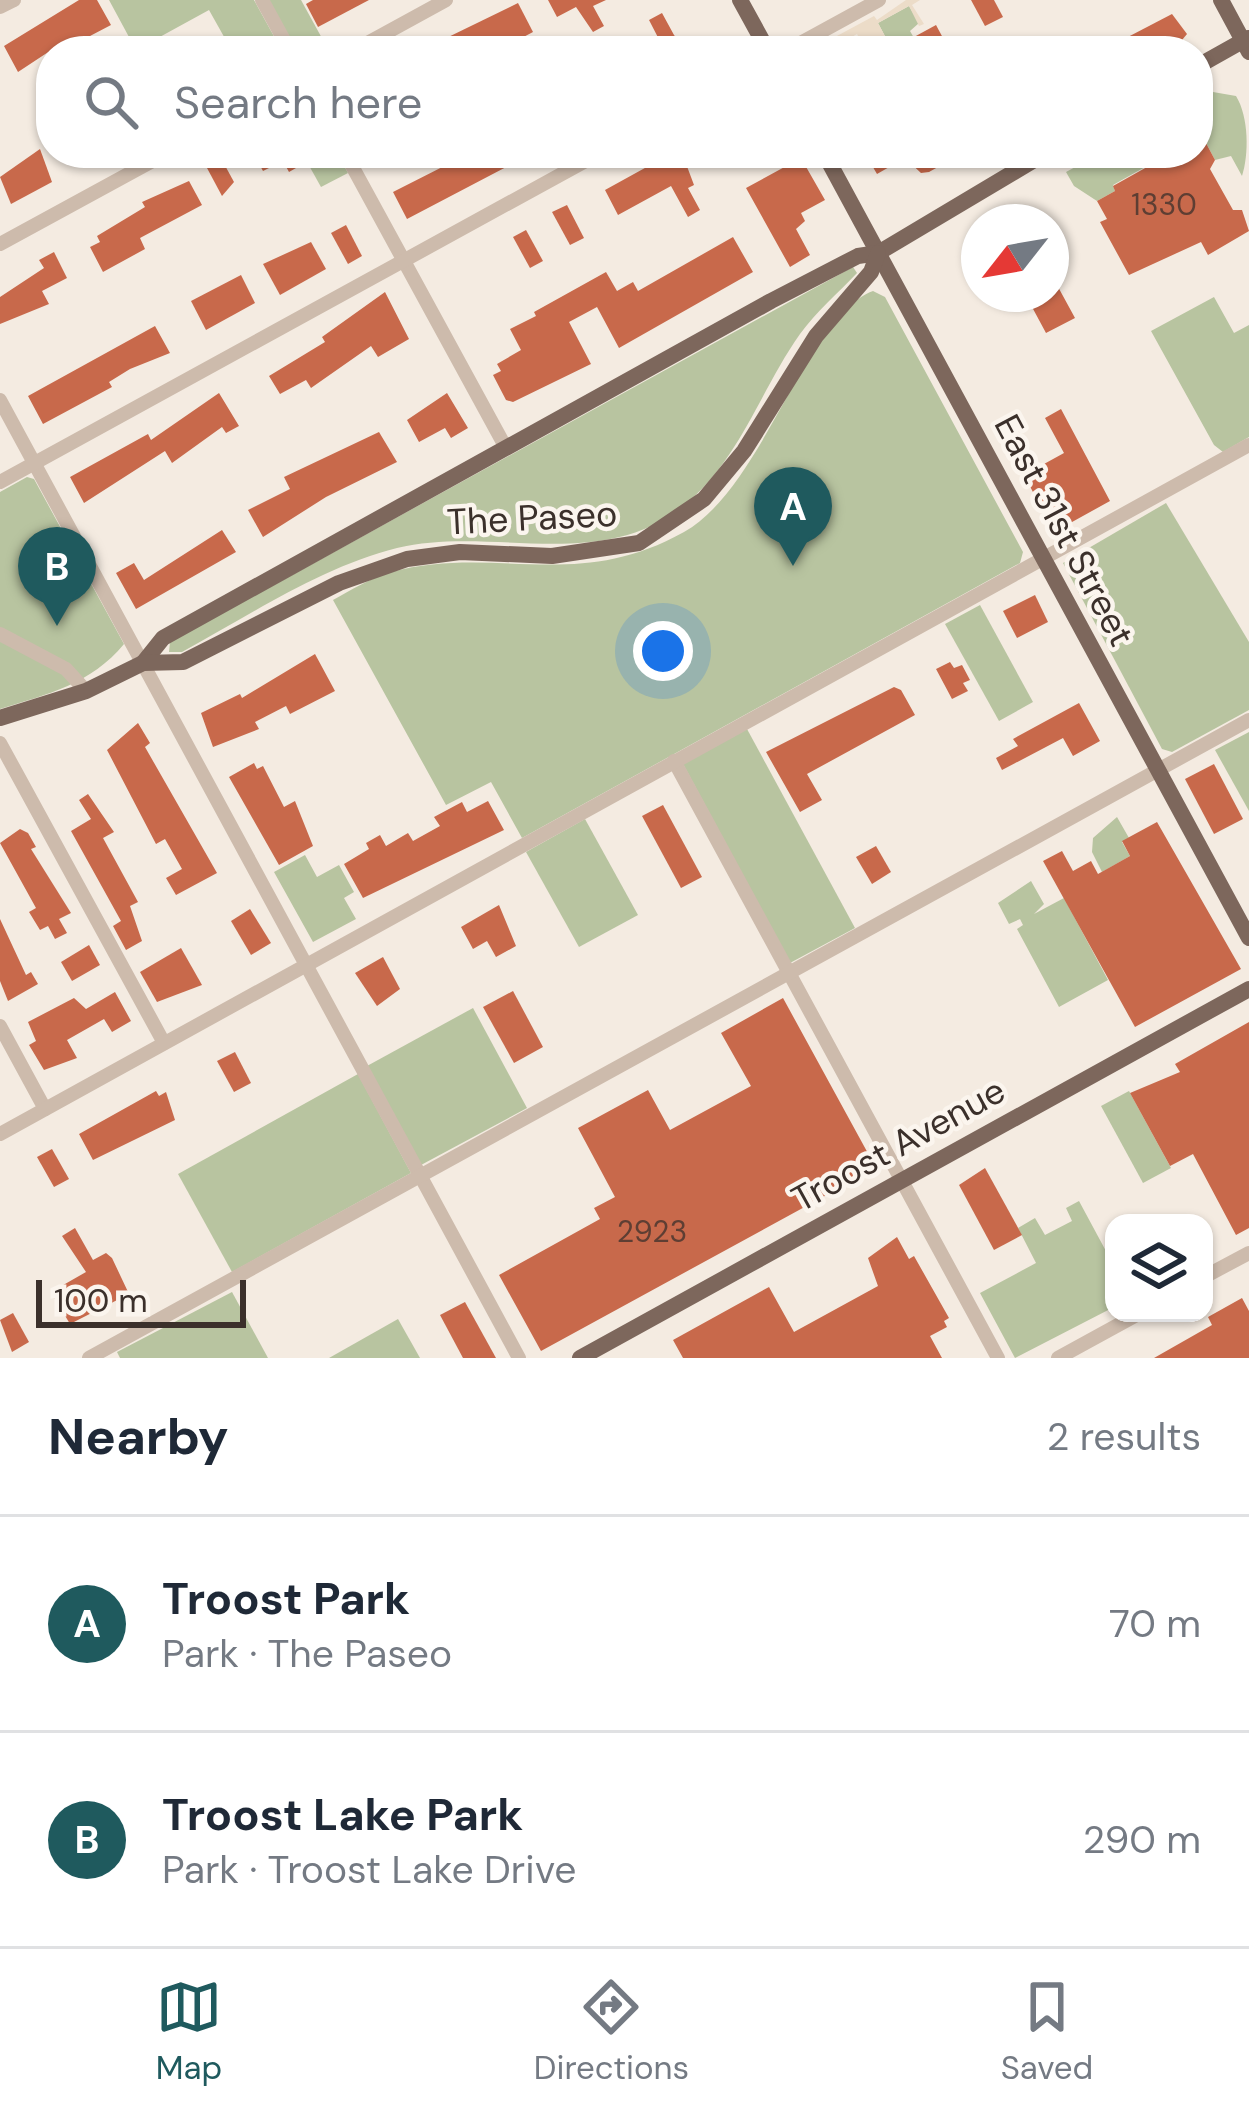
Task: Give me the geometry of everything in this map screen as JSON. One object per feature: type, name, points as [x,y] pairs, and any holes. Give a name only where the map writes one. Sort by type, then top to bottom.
[{"type":"main road","points":[[740,0],[760,36]]},
{"type":"main road","points":[[1213,59],[1247,43],[1221,0]]},
{"type":"main road","name":"East 31st Street","points":[[832,168],[1249,938]]},
{"type":"main road","name":"The Paseo","points":[[0,718],[86,692],[143,663],[163,638],[771,301],[858,256],[878,253],[1021,168]]},
{"type":"main road","name":"The Paseo","points":[[143,663],[183,662],[339,583],[407,559],[460,552],[585,553],[639,543],[673,525],[704,499],[744,451],[816,336],[871,272],[878,253]]},
{"type":"main road","name":"Troost Avenue","points":[[580,1358],[1249,989]]},
{"type":"street","points":[[0,8],[14,0]]},
{"type":"street","points":[[262,0],[282,36]]},
{"type":"street","points":[[380,36],[446,0]]},
{"type":"street","points":[[813,36],[879,0]]},
{"type":"street","points":[[0,244],[139,168]]},
{"type":"street","points":[[353,168],[506,448]]},
{"type":"street","points":[[0,482],[573,168]]},
{"type":"street","points":[[0,400],[520,1358]]},
{"type":"street","points":[[0,1134],[1249,445]]},
{"type":"street","points":[[0,634],[66,669],[86,692]]},
{"type":"street","points":[[88,1358],[1249,720]]},
{"type":"street","points":[[0,742],[164,1043]]},
{"type":"street","points":[[674,761],[998,1358]]},
{"type":"street","points":[[0,1026],[45,1109]]},
{"type":"street","points":[[1213,1272],[1249,1252]]},
{"type":"street","points":[[1058,1358],[1124,1322]]},
{"type":"green space","points":[[109,0],[254,0],[274,36],[224,36],[209,10],[162,36],[128,36]]},
{"type":"green space","points":[[267,0],[301,0],[321,36],[287,36]]},
{"type":"green space","points":[[909,6],[919,23],[910,31],[913,36],[885,36],[878,23]]},
{"type":"green space","points":[[1213,92],[1236,96],[1246,136],[1242,176],[1231,156],[1215,160]]},
{"type":"green space","points":[[310,168],[345,168],[348,173],[321,187]]},
{"type":"green space","points":[[1073,168],[1143,168],[1113,185],[1115,191],[1097,201],[1074,186],[1066,172]]},
{"type":"green space","points":[[853,267],[857,273],[800,334],[719,469],[682,507],[649,527],[580,543],[469,541],[397,548],[341,567],[182,652],[169,652],[170,642]]},
{"type":"green space","points":[[873,291],[885,297],[1023,552],[1020,563],[522,838],[491,782],[446,805],[333,600],[391,572],[429,565],[607,560],[684,532],[712,510],[737,479],[826,333],[849,307]]},
{"type":"green space","points":[[1214,297],[1234,333],[1249,325],[1249,437],[1223,452],[1214,445],[1151,331]]},
{"type":"green space","points":[[27,477],[34,479],[124,644],[83,678],[0,709],[0,492]]},
{"type":"green space","points":[[1166,503],[1249,642],[1249,710],[1172,752],[1162,749],[1063,563]]},
{"type":"green space","points":[[980,605],[1033,702],[999,721],[945,624]]},
{"type":"green space","points":[[747,729],[855,928],[790,963],[683,764]]},
{"type":"green space","points":[[1249,732],[1249,811],[1215,750]]},
{"type":"green space","points":[[1117,817],[1129,838],[1122,842],[1130,856],[1102,872],[1092,852],[1093,838]]},
{"type":"green space","points":[[585,819],[638,915],[579,947],[526,852]]},
{"type":"green space","points":[[305,855],[317,877],[339,865],[354,892],[344,898],[356,919],[313,942],[274,872]]},
{"type":"green space","points":[[1031,881],[1044,904],[1034,914],[1064,898],[1108,980],[1059,1007],[1017,929],[1023,925],[1020,919],[1009,924],[998,903]]},
{"type":"green space","points":[[473,1008],[527,1108],[421,1165],[367,1066]]},
{"type":"green space","points":[[358,1074],[411,1173],[232,1272],[178,1174]]},
{"type":"green space","points":[[1129,1091],[1171,1168],[1143,1183],[1101,1106]]},
{"type":"green space","points":[[1079,1201],[1105,1249],[1105,1312],[1015,1358],[980,1293],[1036,1263],[1018,1228],[1035,1218],[1045,1235],[1072,1221],[1066,1208]]},
{"type":"green space","points":[[232,1292],[268,1358],[120,1358],[117,1352]]},
{"type":"green space","points":[[398,1319],[420,1358],[329,1358]]},
{"type":"shaded area","points":[[906,0],[920,0],[912,5],[924,24],[919,26],[909,6],[878,23],[885,36],[837,36],[874,16],[877,20]]},
{"type":"building","points":[[79,0],[97,0],[111,25],[90,36],[36,36],[36,60],[18,72],[4,46]]},
{"type":"building","points":[[369,0],[318,27],[306,4]]},
{"type":"building","points":[[548,0],[606,0],[593,6],[604,26],[593,32],[576,7],[557,17]]},
{"type":"building","points":[[971,0],[994,0],[1003,17],[985,26]]},
{"type":"building","points":[[518,3],[533,32],[525,36],[450,36]]},
{"type":"building","points":[[662,13],[675,36],[657,36],[649,20]]},
{"type":"building","points":[[1172,14],[1187,34],[1185,36],[1130,36]]},
{"type":"building","points":[[936,25],[942,36],[916,36]]},
{"type":"building","points":[[36,152],[36,168],[47,168],[52,182],[11,204],[0,177]]},
{"type":"building","points":[[207,168],[226,168],[234,182],[222,196]]},
{"type":"building","points":[[440,168],[504,168],[407,219],[393,192]]},
{"type":"building","points":[[645,168],[688,168],[694,185],[688,188],[700,210],[688,217],[671,186],[618,215],[605,190]]},
{"type":"building","points":[[783,168],[807,168],[825,200],[801,213],[805,221],[796,229],[810,255],[790,267],[746,188]]},
{"type":"building","points":[[1145,168],[1211,168],[1233,210],[1242,210],[1249,231],[1208,255],[1201,242],[1129,275],[1100,222],[1107,219],[1097,201],[1115,191],[1113,186]]},
{"type":"building","points":[[189,181],[202,205],[140,238],[145,249],[103,272],[90,247],[100,242],[97,236],[145,207],[142,202]]},
{"type":"building","points":[[567,205],[584,238],[570,245],[552,212]]},
{"type":"building","points":[[346,225],[362,256],[348,264],[331,233]]},
{"type":"building","points":[[526,230],[543,261],[530,268],[513,237]]},
{"type":"building","points":[[733,237],[753,272],[619,348],[597,307],[569,322],[591,364],[513,402],[506,400],[493,375],[501,371],[497,364],[521,350],[510,329],[606,272],[617,291],[633,282],[638,291]]},
{"type":"building","points":[[311,242],[326,269],[280,295],[263,264]]},
{"type":"building","points":[[54,252],[67,278],[42,291],[49,304],[0,324],[0,297],[44,268],[39,260]]},
{"type":"building","points":[[241,275],[255,303],[206,330],[191,301]]},
{"type":"building","points":[[385,292],[409,339],[378,357],[371,346],[311,388],[306,380],[280,394],[269,376],[325,342],[322,337]]},
{"type":"building","points":[[1069,307],[1075,318],[1046,333],[1035,312],[1069,312]]},
{"type":"building","points":[[155,326],[170,353],[130,369],[109,382],[112,387],[43,424],[28,396]]},
{"type":"building","points":[[219,393],[239,426],[226,433],[222,427],[172,463],[165,451],[84,503],[70,477],[148,434],[151,440]]},
{"type":"building","points":[[447,393],[468,428],[451,438],[445,428],[419,442],[407,420]]},
{"type":"building","points":[[1061,409],[1110,501],[1054,532],[1024,475],[1064,453],[1045,418]]},
{"type":"building","points":[[379,432],[397,462],[326,497],[263,537],[248,510],[290,489],[284,477]]},
{"type":"building","points":[[222,530],[236,552],[136,609],[116,573],[134,563],[144,580]]},
{"type":"building","points":[[1035,595],[1048,622],[1017,638],[1003,611]]},
{"type":"building","points":[[315,654],[335,691],[290,714],[286,706],[255,722],[259,729],[213,747],[201,713],[240,694],[242,698]]},
{"type":"building","points":[[950,662],[954,668],[962,665],[970,680],[963,683],[968,691],[952,699],[936,669]]},
{"type":"building","points":[[894,687],[901,690],[915,715],[807,774],[822,800],[800,812],[766,752]]},
{"type":"building","points":[[1079,703],[1100,741],[1073,756],[1063,738],[1002,770],[996,758],[1018,746],[1013,739]]},
{"type":"building","points":[[138,723],[150,743],[145,747],[217,873],[176,895],[166,878],[182,869],[165,839],[156,844],[107,750]]},
{"type":"building","points":[[254,763],[257,769],[263,766],[284,807],[295,801],[313,846],[279,865],[229,777]]},
{"type":"building","points":[[1214,764],[1243,819],[1214,834],[1185,779]]},
{"type":"building","points":[[88,794],[114,832],[103,838],[138,902],[130,906],[142,941],[126,950],[113,926],[121,921],[71,831],[91,819],[79,800]]},
{"type":"building","points":[[488,801],[504,830],[363,898],[344,864],[369,849],[366,843],[380,835],[386,846],[408,833],[413,841],[440,826],[434,817],[462,802],[467,812]]},
{"type":"building","points":[[663,805],[702,877],[681,888],[642,816]]},
{"type":"building","points":[[1157,822],[1241,969],[1135,1027],[1043,861],[1062,851],[1073,871],[1091,861],[1098,874],[1130,856],[1122,841]]},
{"type":"building","points":[[20,829],[28,833],[36,847],[31,849],[71,913],[59,919],[67,933],[55,939],[48,926],[40,930],[29,912],[36,908],[0,843]]},
{"type":"building","points":[[876,846],[891,872],[872,884],[856,857]]},
{"type":"building","points":[[499,905],[516,946],[496,957],[487,941],[473,949],[461,927]]},
{"type":"building","points":[[250,909],[271,943],[251,955],[231,921]]},
{"type":"building","points":[[0,919],[26,975],[31,972],[38,984],[8,1001],[0,981]]},
{"type":"building","points":[[89,945],[100,965],[72,981],[61,962]]},
{"type":"building","points":[[181,948],[202,985],[157,1002],[140,972]]},
{"type":"building","points":[[383,957],[400,989],[377,1006],[355,973]]},
{"type":"building","points":[[513,991],[543,1047],[514,1063],[483,1007]]},
{"type":"building","points":[[115,992],[131,1021],[112,1032],[104,1019],[67,1040],[77,1058],[44,1070],[29,1045],[36,1041],[28,1022],[74,998],[86,1009]]},
{"type":"building","points":[[783,998],[876,1168],[541,1351],[499,1275],[600,1219],[594,1208],[615,1197],[578,1128],[648,1090],[670,1130],[751,1086],[721,1033]]},
{"type":"building","points":[[1249,1022],[1249,1228],[1236,1235],[1193,1154],[1170,1166],[1130,1093],[1180,1072],[1175,1064]]},
{"type":"building","points":[[235,1052],[251,1083],[234,1092],[217,1061]]},
{"type":"building","points":[[156,1091],[159,1096],[166,1092],[175,1120],[93,1160],[79,1134]]},
{"type":"building","points":[[52,1149],[69,1179],[54,1187],[37,1157]]},
{"type":"building","points":[[985,1168],[1022,1235],[994,1250],[959,1185]]},
{"type":"building","points":[[75,1228],[93,1260],[106,1253],[112,1258],[129,1294],[70,1324],[51,1292],[86,1272],[62,1236]]},
{"type":"building","points":[[897,1237],[909,1259],[914,1256],[949,1318],[944,1321],[947,1327],[930,1336],[942,1358],[683,1358],[673,1340],[769,1287],[794,1332],[878,1286],[868,1258]]},
{"type":"building","points":[[1242,1298],[1249,1311],[1249,1358],[1154,1358],[1212,1325],[1213,1314]]},
{"type":"building","points":[[465,1302],[496,1358],[463,1358],[440,1315]]},
{"type":"building","points":[[13,1313],[29,1342],[12,1352],[0,1320]]},
{"type":"place","name":"Troost Park","points":[[793,566]]},
{"type":"place","name":"Troost Lake Park","points":[[57,626]]}]
